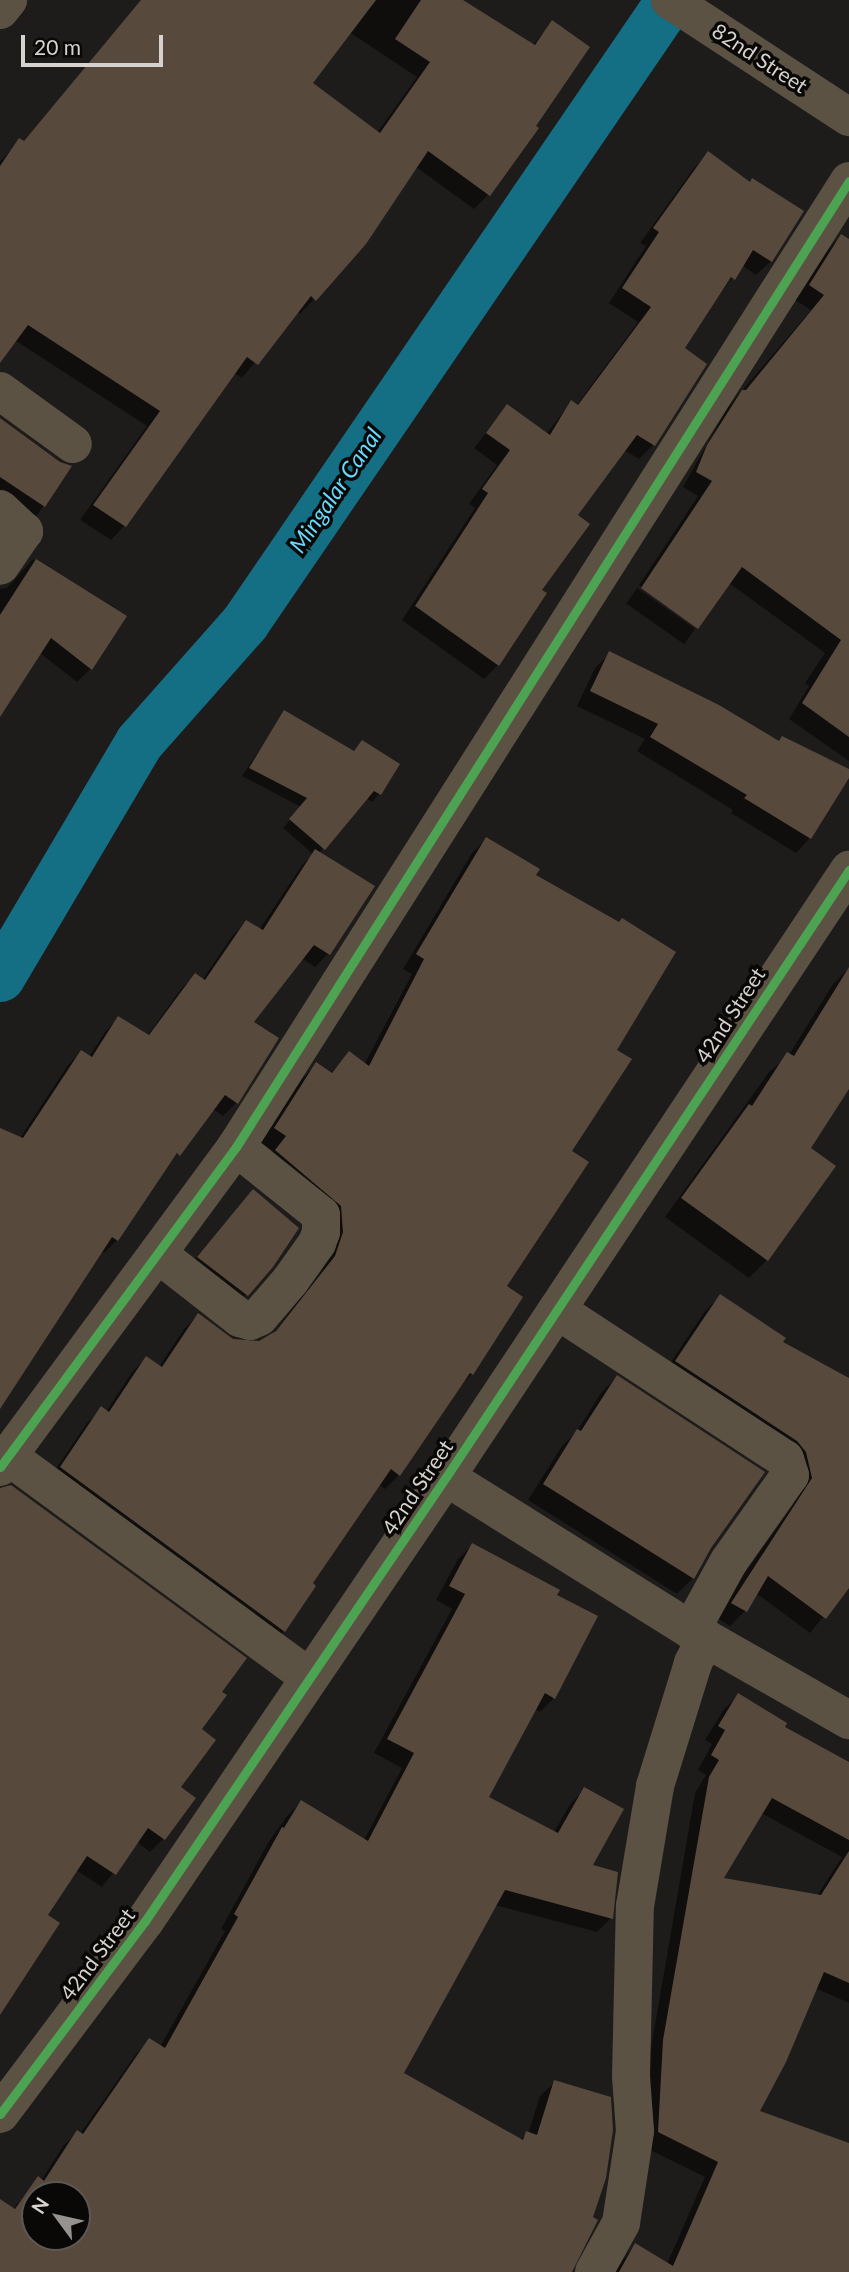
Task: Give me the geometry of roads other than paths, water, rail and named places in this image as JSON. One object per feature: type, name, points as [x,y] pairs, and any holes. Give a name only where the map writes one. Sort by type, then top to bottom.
[{"type":"street","points":[[0,10],[8,0]]},
{"type":"street","name":"82nd Street","points":[[670,0],[735,42],[843,101]]},
{"type":"street","points":[[309,1677],[4,1461],[236,1147],[849,181]]},
{"type":"street","points":[[0,391],[73,444]]},
{"type":"street","points":[[0,509],[24,531],[0,566]]},
{"type":"street","name":"42nd Street","points":[[0,2114],[145,1921],[446,1477],[849,870]]},
{"type":"street","points":[[158,1254],[240,1318],[250,1321],[259,1317],[290,1281],[317,1243],[321,1232],[321,1215],[236,1147]]},
{"type":"street","points":[[557,1310],[785,1459],[790,1475],[736,1551],[699,1634],[655,1786],[635,1906],[635,2005],[631,2077],[635,2131],[621,2223],[594,2272]]},
{"type":"street","points":[[446,1477],[699,1634],[849,1720]]},
{"type":"waterway","name":"Mingalar Canal","points":[[0,977],[139,742],[245,622],[670,0]]}]
